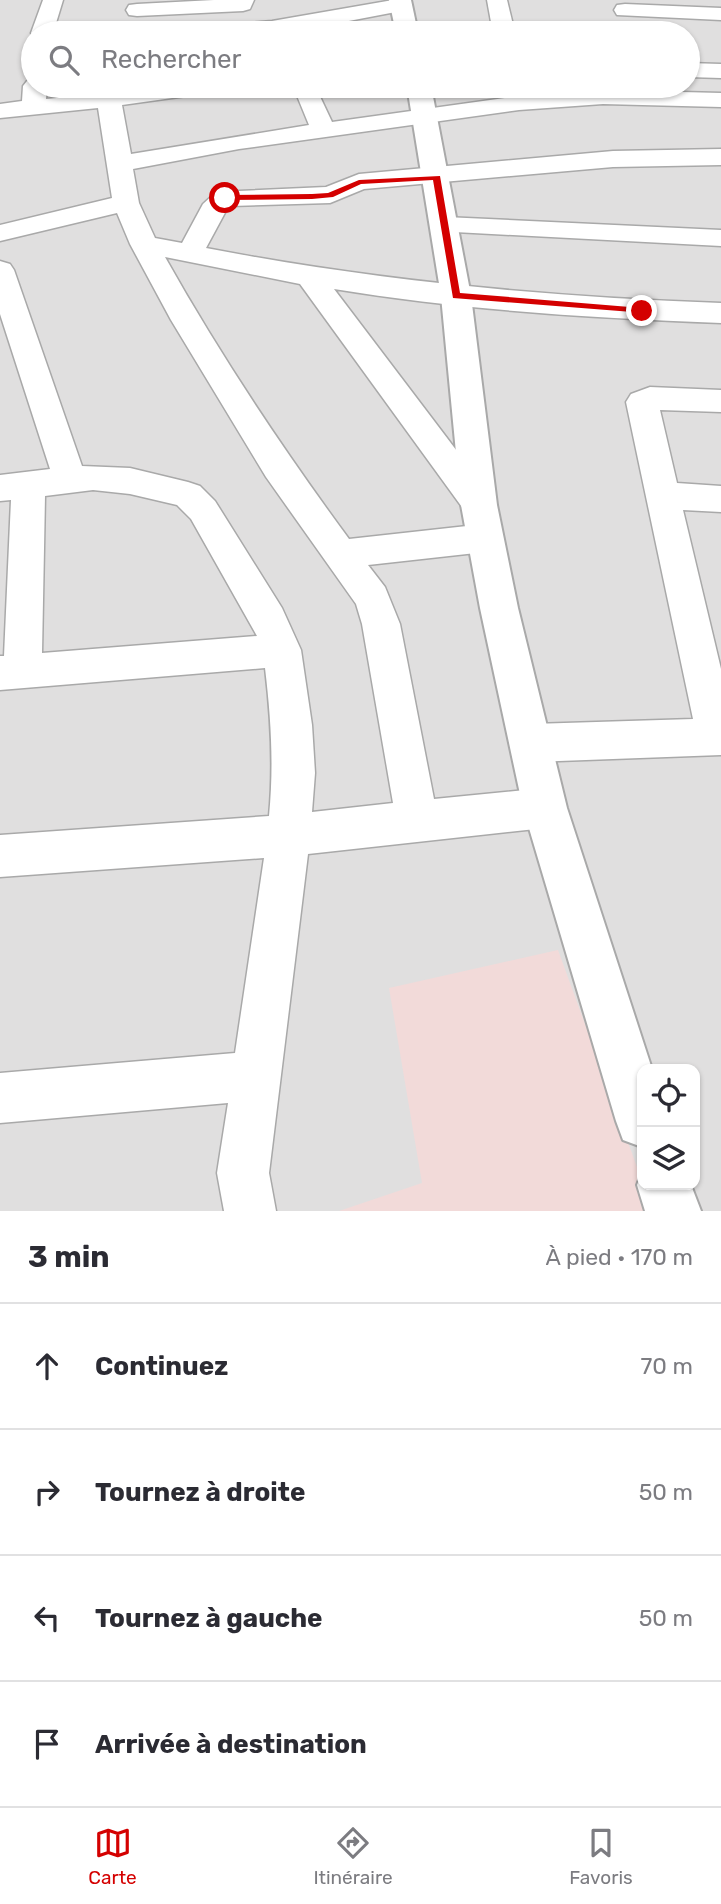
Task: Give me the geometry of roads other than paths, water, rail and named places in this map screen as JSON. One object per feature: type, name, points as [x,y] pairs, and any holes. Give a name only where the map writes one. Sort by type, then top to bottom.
[{"type":"street","points":[[46,21],[53,0]]},
{"type":"street","points":[[497,0],[501,21]]},
{"type":"street","points":[[139,5],[244,3],[260,21]]},
{"type":"street","points":[[312,21],[400,3],[404,21]]},
{"type":"street","points":[[622,5],[721,14]]},
{"type":"street","points":[[622,5],[635,21]]},
{"type":"street","points":[[700,70],[721,71]]},
{"type":"street","points":[[0,111],[32,98]]},
{"type":"street","points":[[112,98],[126,202],[144,244],[186,320],[278,468],[372,598],[381,624],[417,820]]},
{"type":"street","points":[[309,98],[323,129]]},
{"type":"street","points":[[120,164],[323,129],[422,102],[470,98]]},
{"type":"street","points":[[642,98],[721,100]]},
{"type":"street","points":[[422,102],[456,296],[482,522],[545,808],[637,1105]]},
{"type":"street","points":[[190,253],[216,204],[225,198],[312,197],[330,195],[359,182],[613,159],[721,158]]},
{"type":"street","points":[[0,233],[126,202]]},
{"type":"street","points":[[445,225],[721,238]]},
{"type":"street","points":[[144,244],[309,276],[456,296],[642,311],[721,313]]},
{"type":"street","points":[[0,270],[69,478]]},
{"type":"street","points":[[309,276],[482,522]]},
{"type":"street","points":[[532,743],[719,737],[704,610],[662,495],[642,401],[650,398],[721,401]]},
{"type":"street","points":[[250,1211],[243,1173],[254,1076],[289,835],[294,773],[292,724],[282,650],[269,619],[203,510],[188,495],[130,481],[69,478],[14,485],[11,672],[282,650]]},
{"type":"street","points":[[662,495],[721,499]]},
{"type":"street","points":[[339,554],[482,522]]},
{"type":"street","points":[[0,856],[289,835],[545,808]]},
{"type":"street","points":[[0,1098],[254,1076]]},
{"type":"street","points":[[666,1190],[673,1211]]}]
